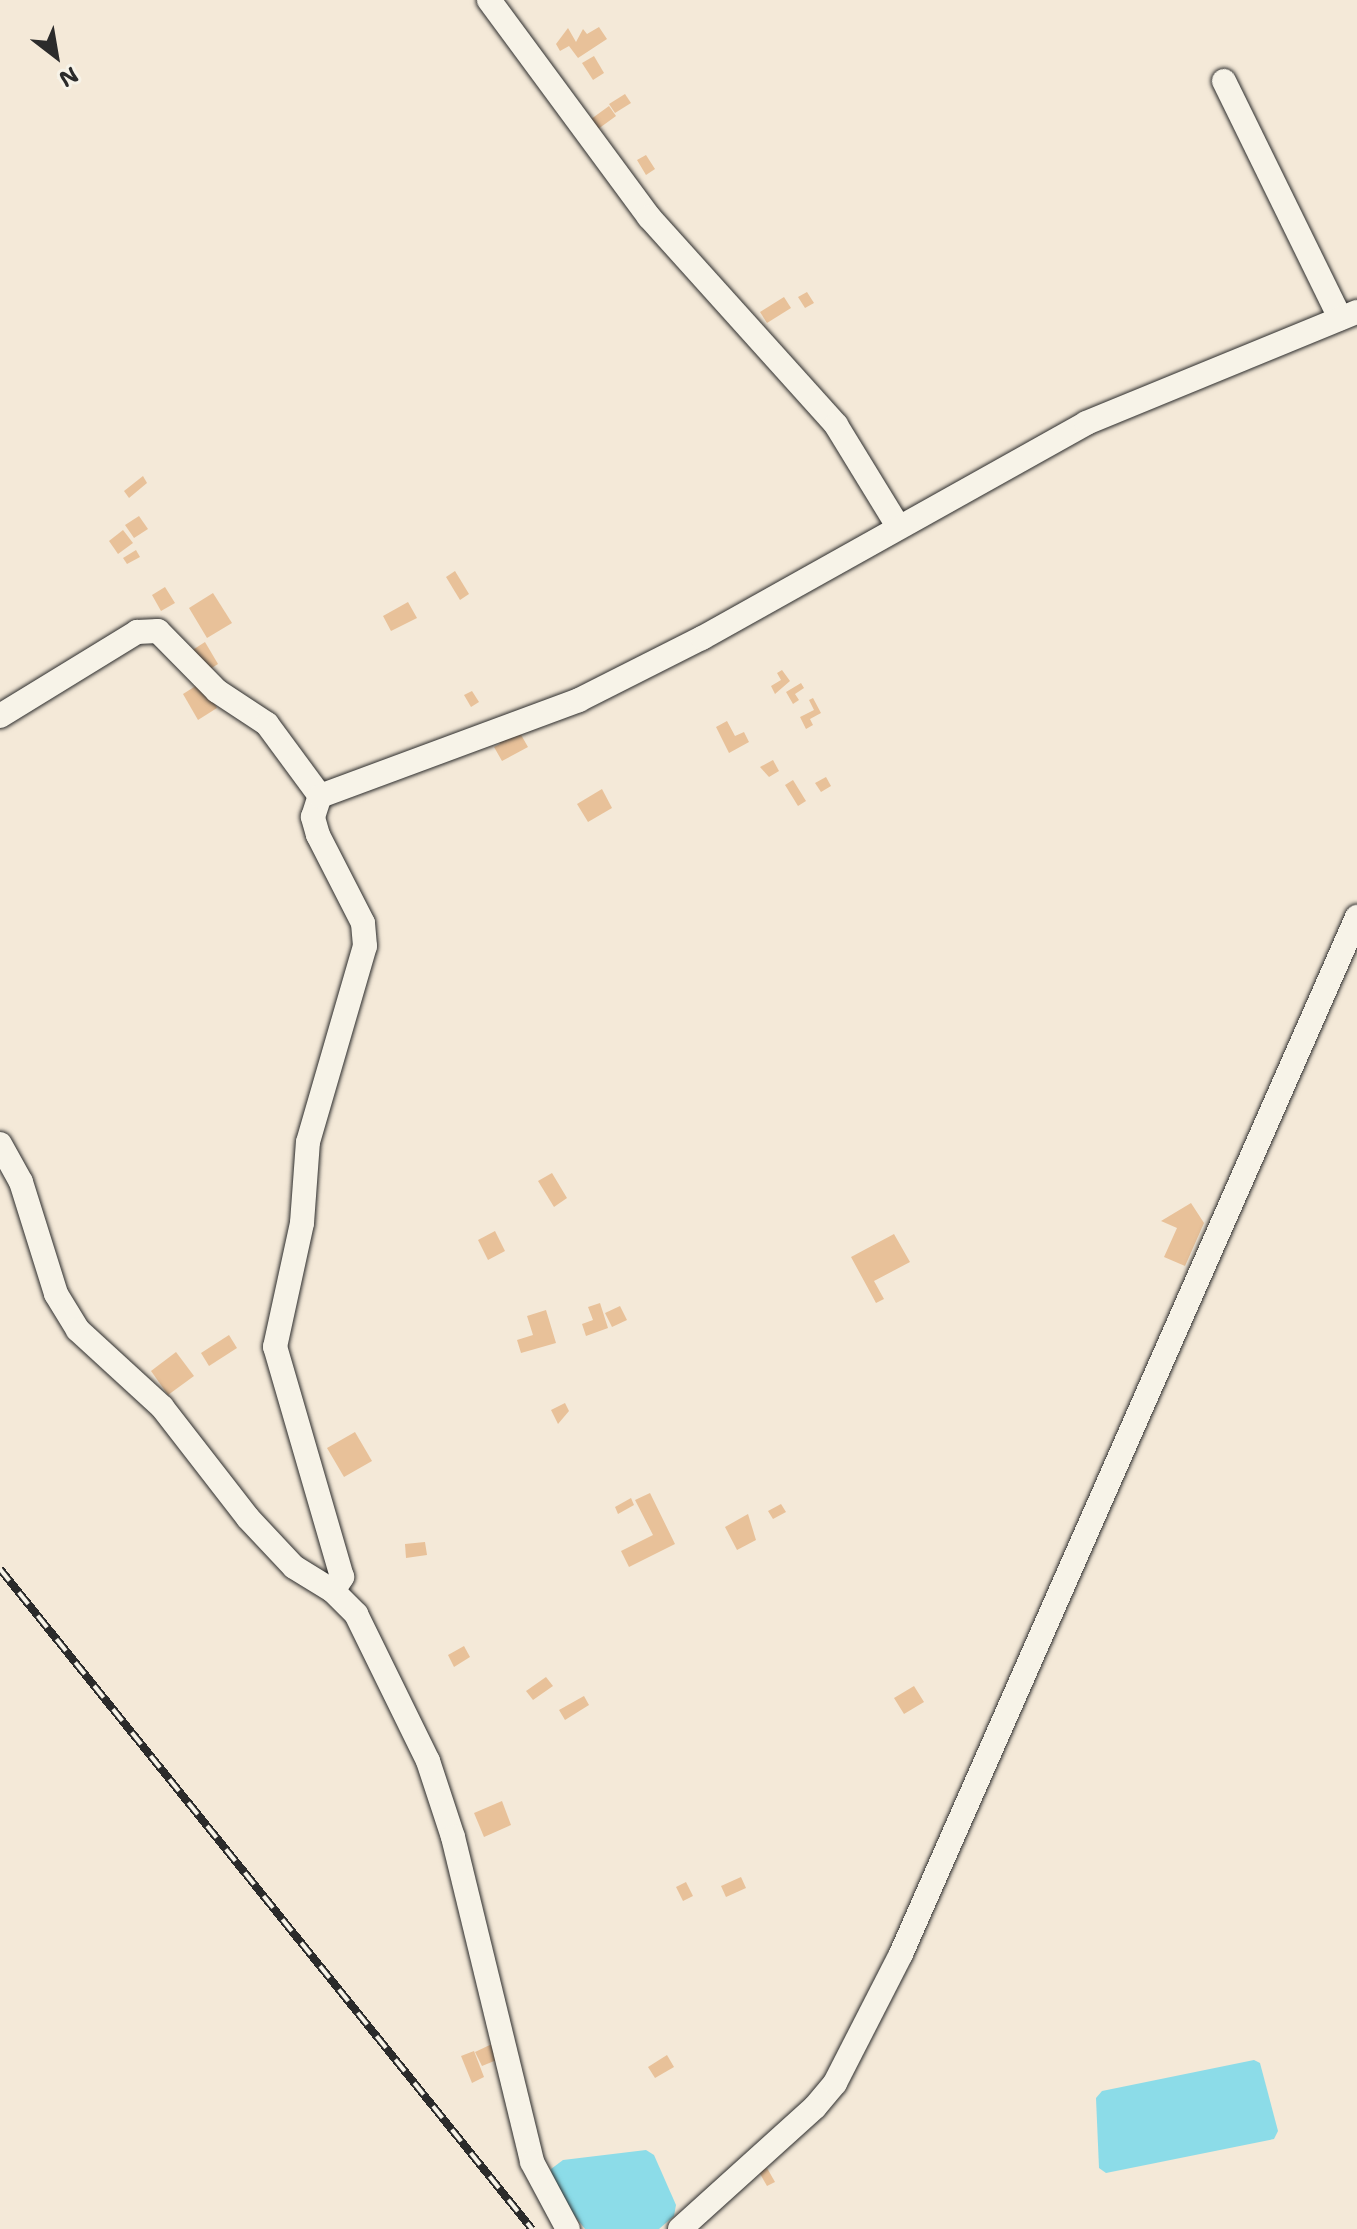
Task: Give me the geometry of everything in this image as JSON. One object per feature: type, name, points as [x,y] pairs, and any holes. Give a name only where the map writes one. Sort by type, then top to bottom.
[{"type":"street","points":[[489,0],[649,217],[836,425],[898,526]]},
{"type":"street","points":[[320,796],[579,700],[702,638],[1086,423],[1348,315],[1224,81]]},
{"type":"street","points":[[0,716],[137,632],[158,631],[217,691],[267,724],[320,796]]},
{"type":"street","points":[[320,796],[313,817],[318,835],[363,923],[365,946],[326,1065],[308,1142],[302,1223],[275,1347],[342,1577],[333,1591]]},
{"type":"street","points":[[680,2229],[815,2107],[835,2083],[901,1954],[1357,917]]},
{"type":"street","points":[[0,1144],[21,1182],[56,1294],[78,1330],[162,1407],[248,1518],[294,1567],[333,1591],[356,1614],[428,1761],[453,1837],[532,2162],[568,2229]]},
{"type":"water","points":[[1254,2060],[1260,2063],[1278,2131],[1274,2139],[1106,2173],[1099,2168],[1096,2098],[1102,2091]]},
{"type":"water","points":[[646,2150],[654,2155],[676,2205],[674,2216],[659,2229],[585,2229],[553,2188],[551,2169],[563,2160]]},
{"type":"building","points":[[599,27],[607,39],[578,58],[569,46],[560,51],[556,44],[568,28],[576,42],[583,29],[587,34]]},
{"type":"building","points":[[594,56],[604,73],[593,80],[582,63]]},
{"type":"building","points":[[625,94],[631,103],[615,113],[609,104]]},
{"type":"building","points":[[609,106],[616,116],[594,132],[587,122]]},
{"type":"building","points":[[646,155],[655,169],[646,175],[637,160]]},
{"type":"building","points":[[807,292],[814,303],[805,308],[798,297]]},
{"type":"building","points":[[784,297],[791,308],[767,323],[760,312]]},
{"type":"building","points":[[143,476],[147,483],[129,498],[124,491]]},
{"type":"building","points":[[139,516],[148,529],[134,538],[125,525]]},
{"type":"building","points":[[123,530],[133,543],[118,554],[109,541]]},
{"type":"building","points":[[136,550],[140,557],[127,564],[123,558]]},
{"type":"building","points":[[455,571],[469,594],[460,600],[446,577]]},
{"type":"building","points":[[165,587],[175,603],[161,611],[152,595]]},
{"type":"building","points":[[213,593],[232,623],[207,638],[189,608]]},
{"type":"building","points":[[408,602],[417,618],[391,631],[383,616]]},
{"type":"building","points":[[205,642],[218,664],[204,673],[191,651]]},
{"type":"building","points":[[782,670],[790,681],[775,694],[771,686],[781,680],[777,673]]},
{"type":"building","points":[[202,682],[217,708],[198,720],[183,694]]},
{"type":"building","points":[[801,683],[804,688],[795,694],[799,700],[793,704],[786,692]]},
{"type":"building","points":[[472,691],[479,702],[471,707],[464,695]]},
{"type":"building","points":[[813,698],[821,713],[810,719],[813,725],[806,729],[800,717],[814,710],[809,700]]},
{"type":"building","points":[[727,721],[735,736],[744,732],[749,742],[729,753],[716,727]]},
{"type":"building","points":[[516,726],[528,747],[502,761],[494,747],[500,744],[496,737]]},
{"type":"building","points":[[773,760],[779,771],[769,777],[760,767]]},
{"type":"building","points":[[826,777],[831,786],[821,792],[815,783]]},
{"type":"building","points":[[793,780],[806,801],[798,806],[785,785]]},
{"type":"building","points":[[602,789],[612,808],[588,822],[577,804]]},
{"type":"building","points":[[552,1173],[567,1198],[554,1207],[538,1181]]},
{"type":"building","points":[[1191,1203],[1204,1223],[1185,1266],[1164,1257],[1177,1228],[1161,1221]]},
{"type":"building","points":[[495,1231],[505,1251],[488,1260],[478,1240]]},
{"type":"building","points":[[894,1234],[910,1262],[874,1281],[884,1299],[876,1303],[851,1257]]},
{"type":"building","points":[[600,1303],[608,1328],[586,1336],[582,1324],[593,1320],[588,1307]]},
{"type":"building","points":[[620,1306],[627,1320],[612,1327],[605,1313]]},
{"type":"building","points":[[546,1310],[556,1343],[521,1353],[517,1340],[533,1335],[527,1316]]},
{"type":"building","points":[[229,1335],[237,1348],[209,1366],[201,1353]]},
{"type":"building","points":[[176,1352],[194,1376],[168,1395],[151,1371]]},
{"type":"building","points":[[565,1403],[569,1411],[558,1424],[551,1410]]},
{"type":"building","points":[[355,1432],[372,1461],[344,1477],[327,1448]]},
{"type":"building","points":[[650,1493],[675,1544],[629,1567],[621,1551],[653,1535],[635,1500]]},
{"type":"building","points":[[631,1498],[634,1505],[618,1514],[615,1507]]},
{"type":"building","points":[[781,1504],[786,1512],[773,1519],[768,1511]]},
{"type":"building","points":[[748,1514],[756,1540],[737,1550],[725,1527]]},
{"type":"building","points":[[425,1542],[427,1555],[406,1558],[405,1544]]},
{"type":"building","points":[[464,1646],[470,1657],[454,1667],[448,1655]]},
{"type":"building","points":[[546,1677],[553,1686],[533,1700],[526,1691]]},
{"type":"building","points":[[914,1686],[924,1702],[904,1714],[894,1698]]},
{"type":"building","points":[[584,1696],[589,1705],[565,1720],[559,1710]]},
{"type":"building","points":[[502,1801],[511,1825],[484,1837],[474,1813]]},
{"type":"building","points":[[741,1877],[746,1888],[726,1897],[721,1886]]},
{"type":"building","points":[[686,1882],[693,1896],[683,1901],[676,1887]]},
{"type":"building","points":[[492,2044],[499,2059],[482,2066],[475,2052]]},
{"type":"building","points":[[474,2051],[484,2077],[472,2083],[461,2056]]},
{"type":"building","points":[[667,2055],[674,2067],[655,2078],[648,2067]]},
{"type":"building","points":[[767,2168],[775,2182],[767,2186],[759,2172]]},
{"type":"railway","points":[[0,1569],[532,2229]]}]
